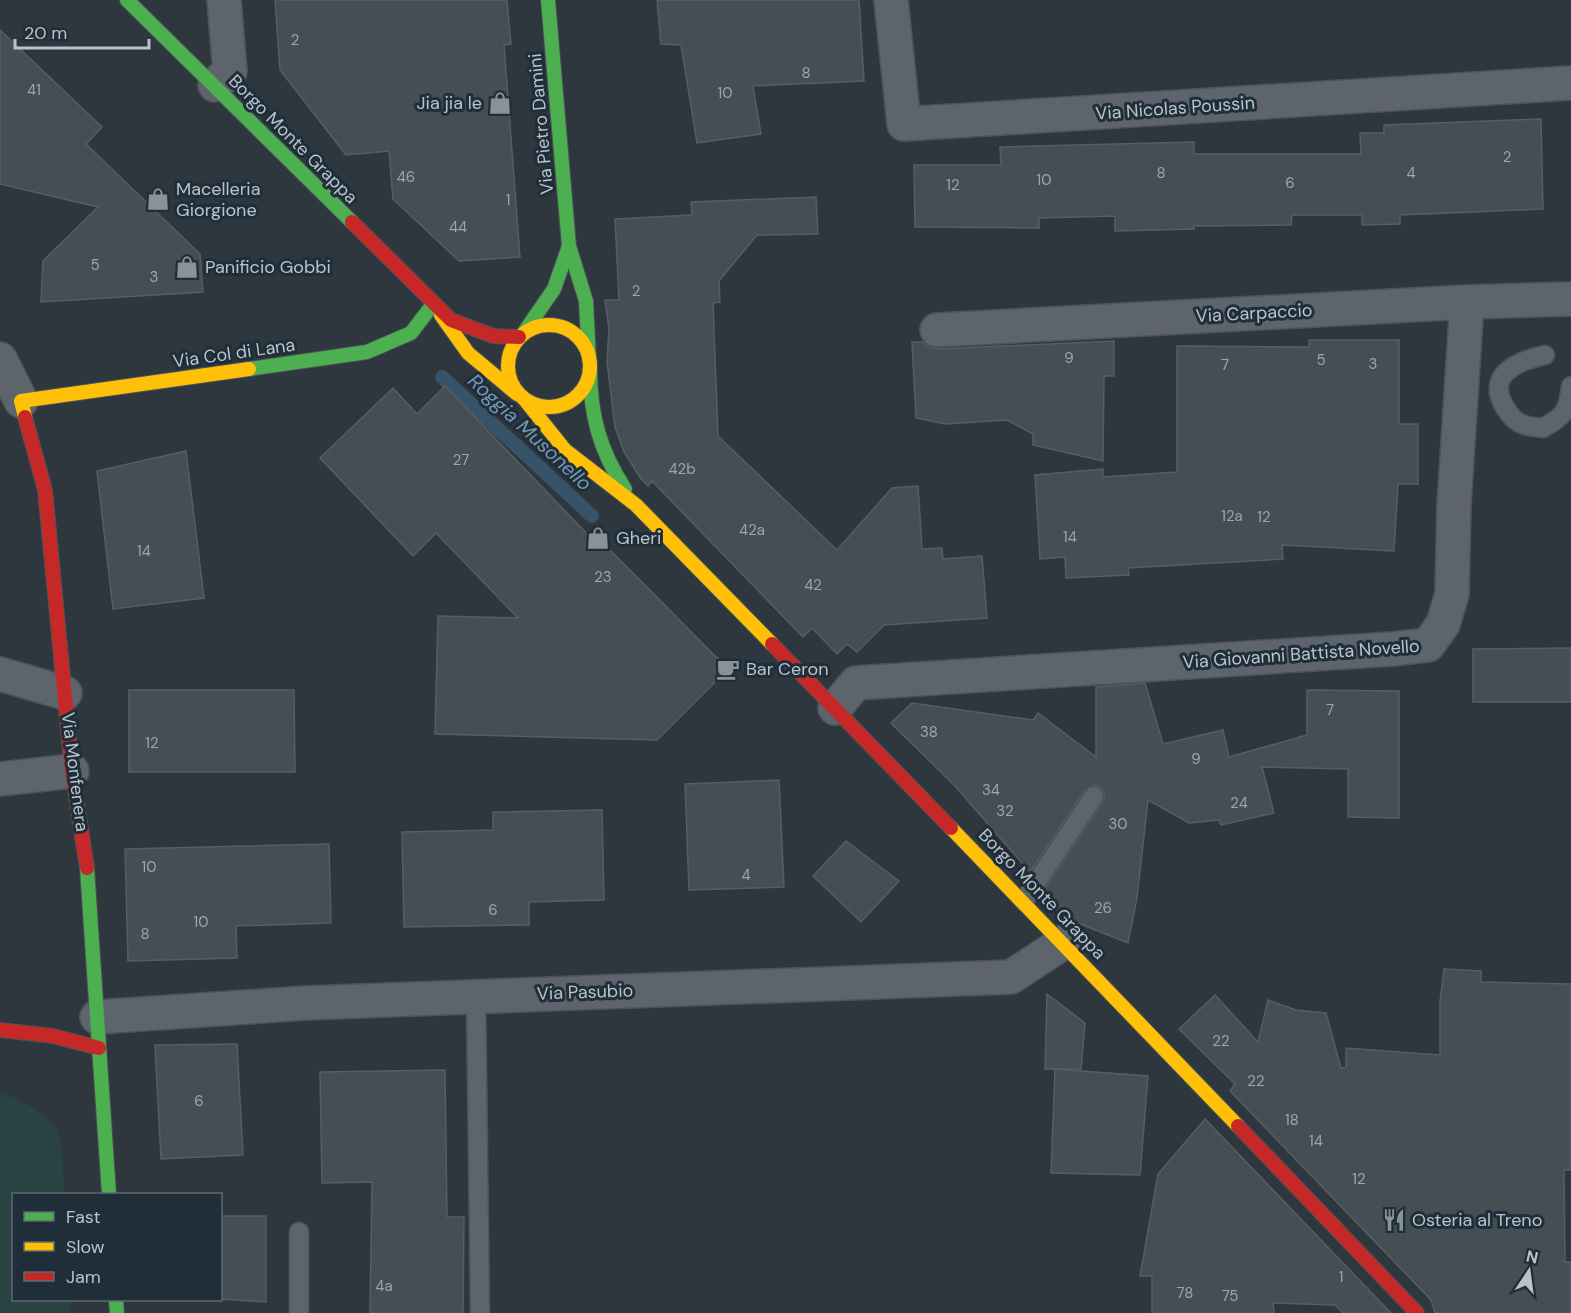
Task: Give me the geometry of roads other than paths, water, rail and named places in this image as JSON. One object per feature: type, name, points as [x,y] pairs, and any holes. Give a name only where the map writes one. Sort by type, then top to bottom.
[{"type":"street","name":"Borgo Monte Grappa","points":[[127,0],[215,85],[360,233],[451,320],[493,336],[522,334],[549,325],[562,326],[579,337],[590,364],[590,392],[598,445],[605,461],[636,505]]},
{"type":"street","points":[[215,85],[230,71],[224,0]]},
{"type":"street","name":"Via Pietro Damini","points":[[548,0],[569,246],[588,303],[591,335],[590,364]]},
{"type":"street","name":"Via Nicolas Poussin","points":[[891,0],[904,124],[1571,83]]},
{"type":"street","name":"Via Pietro Damini","points":[[522,334],[554,289],[569,246]]},
{"type":"street","name":"Via Carpaccio","points":[[937,330],[1467,302],[1571,299]]},
{"type":"street","name":"Via Giovanni Battista Novello","points":[[835,708],[856,683],[1428,645],[1443,624],[1452,594],[1454,504],[1467,302]]},
{"type":"street","name":"Borgo Monte Grappa","points":[[434,303],[453,335],[468,354],[521,397],[545,407],[565,404],[581,393],[590,364]]},
{"type":"street","name":"Via Col di Lana","points":[[21,401],[367,352],[411,333],[434,303]]},
{"type":"street","name":"Borgo Monte Grappa","points":[[522,334],[509,351],[508,376],[537,418],[565,450],[636,505],[1064,942],[1417,1313]]},
{"type":"street","name":"Via Monfenera","points":[[0,359],[21,401],[45,490],[72,771],[87,864],[108,1193]]},
{"type":"street","points":[[0,674],[65,693]]},
{"type":"street","points":[[0,779],[72,771]]},
{"type":"street","name":"Via Pasubio","points":[[98,1033],[306,1003],[1011,977],[1064,942]]},
{"type":"street","points":[[0,1030],[53,1036],[98,1033]]},
{"type":"lane","points":[[1545,355],[1511,366],[1501,378],[1498,393],[1505,408],[1519,423],[1543,428],[1559,419],[1569,406],[1571,386]]},
{"type":"lane","points":[[1024,901],[1094,796]]},
{"type":"lane","points":[[476,996],[480,1313]]},
{"type":"lane","points":[[299,1232],[299,1313]]},
{"type":"waterway","name":"Roggia Musonello","points":[[442,377],[592,516]]},
{"type":"place","name":"Jia jia le","points":[[500,103]]},
{"type":"place","name":"Macelleria Giorgione","points":[[158,199]]},
{"type":"place","name":"Panificio Gobbi","points":[[187,267]]},
{"type":"place","name":"Gheri","points":[[598,538]]},
{"type":"place","name":"Bar Ceron","points":[[728,669]]},
{"type":"place","name":"Osteria al Treno","points":[[1394,1220]]}]
